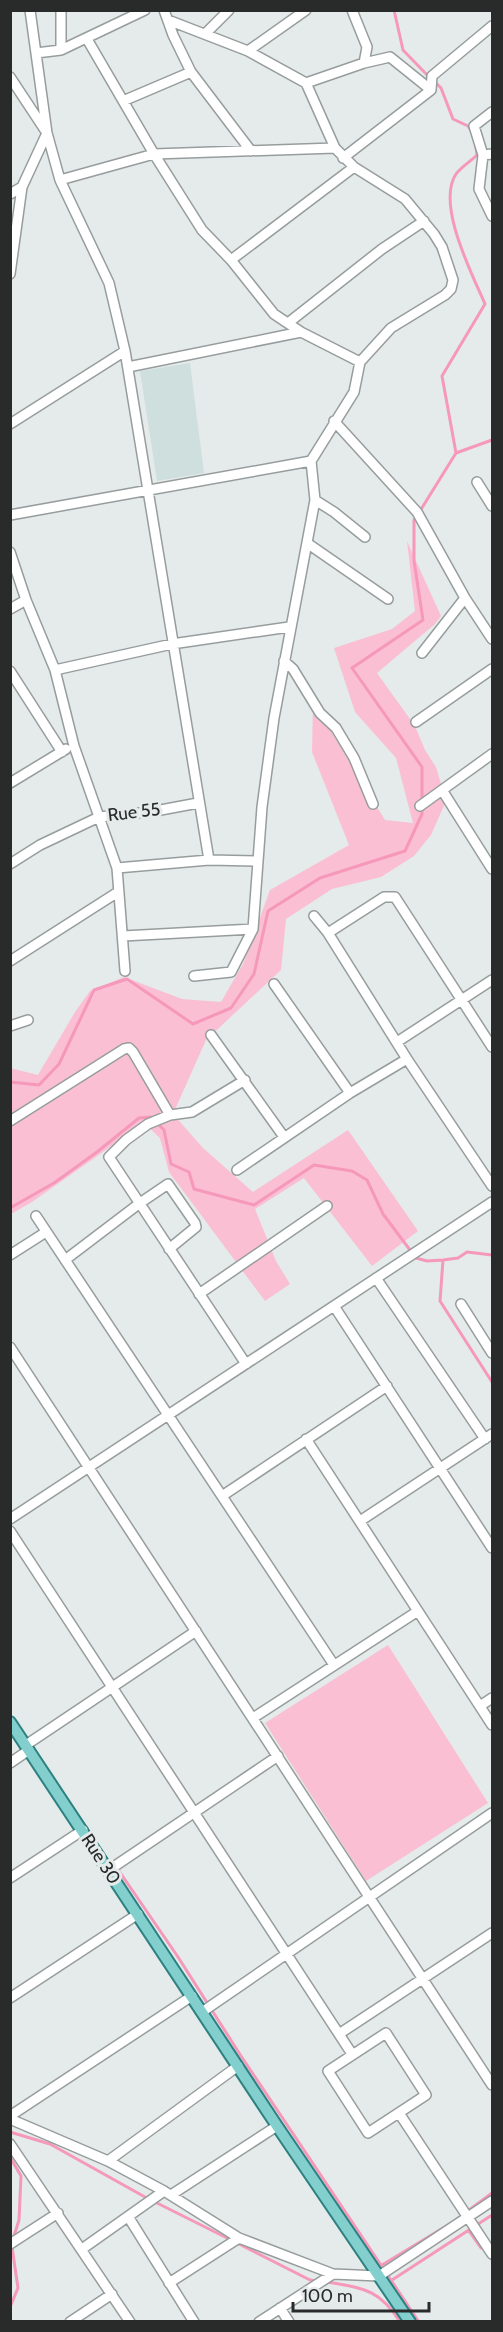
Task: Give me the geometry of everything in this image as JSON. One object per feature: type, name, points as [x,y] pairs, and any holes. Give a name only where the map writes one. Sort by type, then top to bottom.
[{"type":"main road","name":"Rue 30","points":[[10,1722],[277,2126],[410,2322]]},
{"type":"street","points":[[30,10],[47,133],[60,180],[109,283],[125,351],[209,860]]},
{"type":"street","points":[[61,10],[61,50]]},
{"type":"street","points":[[36,53],[61,50],[146,10]]},
{"type":"street","points":[[164,10],[191,72],[251,151]]},
{"type":"street","points":[[205,34],[229,10]]},
{"type":"street","points":[[248,51],[306,10]]},
{"type":"street","points":[[352,10],[367,47],[364,63]]},
{"type":"street","points":[[168,20],[248,51],[306,83],[335,148],[354,167],[405,199],[442,247],[453,280],[451,289],[446,295],[391,328],[360,362],[354,392],[311,461],[315,500],[290,627],[267,769],[253,929],[231,972],[194,976]]},
{"type":"street","points":[[344,158],[431,90],[432,76],[492,26]]},
{"type":"street","points":[[87,39],[154,154],[202,230],[231,260],[274,314],[302,332],[360,362]]},
{"type":"street","points":[[306,83],[364,63],[390,57],[431,90]]},
{"type":"street","points":[[123,101],[191,72]]},
{"type":"street","points":[[10,77],[47,133]]},
{"type":"street","points":[[492,112],[474,126],[488,155],[479,189],[492,216]]},
{"type":"street","points":[[10,274],[22,187],[47,133]]},
{"type":"street","points":[[60,180],[154,154],[335,148]]},
{"type":"street","points":[[231,260],[354,167]]},
{"type":"street","points":[[11,193],[22,187]]},
{"type":"street","points":[[288,323],[382,249],[424,221]]},
{"type":"street","points":[[128,367],[302,332]]},
{"type":"street","points":[[10,424],[125,351]]},
{"type":"street","points":[[334,421],[417,512],[465,598],[492,639]]},
{"type":"street","points":[[10,515],[311,461]]},
{"type":"street","points":[[477,482],[492,506]]},
{"type":"street","points":[[315,500],[365,537]]},
{"type":"street","points":[[307,543],[388,599]]},
{"type":"street","points":[[10,552],[26,600],[55,670],[74,746],[117,868],[125,971]]},
{"type":"street","points":[[422,653],[465,598]]},
{"type":"street","points":[[10,609],[26,600]]},
{"type":"street","points":[[55,670],[172,644],[290,627]]},
{"type":"street","points":[[284,661],[293,669],[320,712],[336,728],[354,758],[373,804]]},
{"type":"street","points":[[416,722],[492,669]]},
{"type":"street","points":[[10,671],[62,752]]},
{"type":"street","points":[[10,783],[74,746]]},
{"type":"street","points":[[420,806],[492,754]]},
{"type":"street","points":[[442,790],[492,869]]},
{"type":"street","name":"Rue 55","points":[[10,864],[40,845],[99,817],[150,812],[198,803]]},
{"type":"street","points":[[117,868],[209,860],[258,861]]},
{"type":"street","points":[[10,961],[118,892]]},
{"type":"street","points":[[328,933],[384,897],[394,897],[492,1047]]},
{"type":"street","points":[[314,916],[328,933],[407,1059],[492,1186]]},
{"type":"street","points":[[123,936],[253,929]]},
{"type":"street","points":[[397,1042],[492,980]]},
{"type":"street","points":[[274,984],[350,1093]]},
{"type":"street","points":[[10,1026],[28,1020]]},
{"type":"street","points":[[211,1035],[284,1137]]},
{"type":"street","points":[[10,1121],[129,1048],[171,1115]]},
{"type":"street","points":[[237,1170],[350,1093],[407,1059]]},
{"type":"street","points":[[245,1080],[192,1112],[171,1115],[148,1124],[110,1154],[110,1160],[246,1364]]},
{"type":"street","points":[[65,1260],[168,1184],[195,1223],[193,1231],[169,1250]]},
{"type":"street","points":[[10,1520],[492,1202]]},
{"type":"street","points":[[199,1294],[327,1206]]},
{"type":"street","points":[[36,1216],[334,1665]]},
{"type":"street","points":[[10,1255],[46,1232]]},
{"type":"street","points":[[360,1521],[489,1437],[376,1278]]},
{"type":"street","points":[[461,1304],[492,1353]]},
{"type":"street","points":[[334,1306],[492,1548]]},
{"type":"street","points":[[10,1347],[491,2081]]},
{"type":"street","points":[[222,1496],[387,1386]]},
{"type":"street","points":[[306,1439],[492,1725]]},
{"type":"street","points":[[10,1531],[352,2054]]},
{"type":"street","points":[[253,1718],[418,1611]]},
{"type":"street","points":[[10,1763],[28,1747],[112,1687],[196,1631]]},
{"type":"street","points":[[480,1706],[492,1698]]},
{"type":"street","points":[[109,1870],[278,1756]]},
{"type":"street","points":[[202,2012],[492,1813]]},
{"type":"street","points":[[10,1878],[83,1830]]},
{"type":"street","points":[[10,1998],[138,1914]]},
{"type":"street","points":[[339,2034],[492,1933]]},
{"type":"street","points":[[12,2113],[192,1996]]},
{"type":"street","points":[[386,2033],[426,2095],[399,2113],[369,2133],[328,2071],[386,2033]]},
{"type":"street","points":[[108,2161],[238,2066]]},
{"type":"street","points":[[12,2113],[167,2193],[239,2238],[333,2274],[379,2276],[492,2201]]},
{"type":"street","points":[[399,2113],[492,2254]]},
{"type":"street","points":[[82,2249],[167,2193],[277,2126]]},
{"type":"street","points":[[10,2144],[130,2322]]},
{"type":"street","points":[[10,2244],[58,2213]]},
{"type":"street","points":[[129,2218],[194,2322]]},
{"type":"street","points":[[169,2283],[239,2238]]},
{"type":"street","points":[[259,2322],[333,2274]]},
{"type":"street","points":[[70,2322],[112,2294]]},
{"type":"street","points":[[280,2308],[289,2322]]},
{"type":"shaded area","points":[[190,363],[204,473],[157,481],[140,371]]},
{"type":"shaded area","points":[[407,541],[441,616],[435,624],[377,673],[415,726],[425,750],[436,767],[446,801],[431,835],[414,856],[381,877],[332,889],[286,919],[281,970],[206,1040],[173,1114],[203,1148],[253,1192],[348,1130],[418,1231],[372,1266],[304,1178],[255,1209],[276,1261],[290,1284],[265,1301],[169,1172],[160,1138],[144,1123],[32,1202],[11,1214],[10,1068],[38,1075],[90,991],[124,977],[182,999],[221,1002],[243,964],[270,890],[349,845],[312,752],[313,702],[385,820],[413,823],[396,758],[355,712],[334,648],[392,629],[415,611]]},
{"type":"shaded area","points":[[388,1645],[488,1803],[366,1881],[265,1723]]},
{"type":"waterway","points":[[394,10],[403,50],[430,78]]},
{"type":"waterway","points":[[435,82],[441,88],[453,119],[468,126],[472,132]]},
{"type":"waterway","points":[[420,511],[456,453],[442,376],[485,304],[458,239],[450,203],[451,187],[456,174],[477,155],[476,147]]},
{"type":"waterway","points":[[456,453],[492,440]]},
{"type":"waterway","points":[[10,1082],[39,1085],[59,1064],[94,990],[127,979],[193,1024],[231,1008],[254,974],[268,911],[320,878],[405,851],[422,814],[422,767],[352,668],[423,620],[414,561],[414,520],[416,517]]},
{"type":"waterway","points":[[10,1208],[54,1183],[139,1118],[151,1117],[164,1130],[171,1164],[189,1172],[194,1189],[254,1205],[314,1165],[352,1171],[367,1180],[383,1214],[416,1258],[427,1261],[443,1260],[458,1258],[467,1252],[492,1255]]},
{"type":"waterway","points":[[443,1260],[440,1301],[492,1382]]},
{"type":"waterway","points":[[117,1868],[419,2322]]},
{"type":"waterway","points":[[10,2132],[50,2144],[145,2197],[231,2240]]},
{"type":"waterway","points":[[10,2157],[21,2176],[19,2220],[14,2236]]},
{"type":"waterway","points":[[382,2265],[453,2222],[492,2193]]},
{"type":"waterway","points":[[392,2280],[492,2215]]},
{"type":"waterway","points":[[469,2231],[481,2248]]},
{"type":"waterway","points":[[237,2243],[310,2280],[317,2281]]},
{"type":"waterway","points":[[10,2307],[18,2288],[12,2247]]},
{"type":"waterway","points":[[327,2282],[350,2286],[377,2296],[393,2311],[400,2322]]}]
